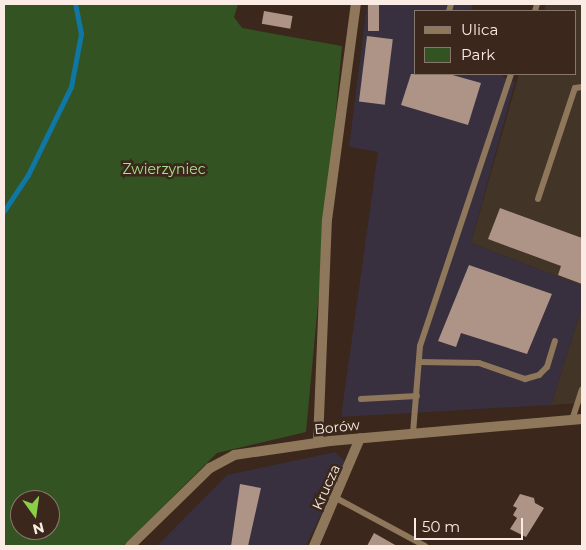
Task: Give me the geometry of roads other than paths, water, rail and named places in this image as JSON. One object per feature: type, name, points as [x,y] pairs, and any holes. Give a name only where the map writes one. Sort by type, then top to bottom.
[{"type":"street","points":[[318,442],[327,220],[356,4]]},
{"type":"street","name":"Borów","points":[[130,546],[210,468],[234,455],[318,442],[577,420]]},
{"type":"street","name":"Krucza","points":[[314,546],[360,438]]},
{"type":"lane","points":[[413,433],[420,346],[511,75]]},
{"type":"lane","points":[[538,199],[575,88],[582,88]]},
{"type":"lane","points":[[419,362],[479,363],[525,379],[539,375],[547,367],[555,341]]},
{"type":"lane","points":[[577,420],[582,390]]},
{"type":"lane","points":[[361,399],[417,396]]},
{"type":"lane","points":[[336,498],[425,546]]},
{"type":"waterway","points":[[4,211],[28,175],[71,87],[81,34],[75,4]]},
{"type":"park label","name":"Zwierzyniec","points":[[164,169]]}]
